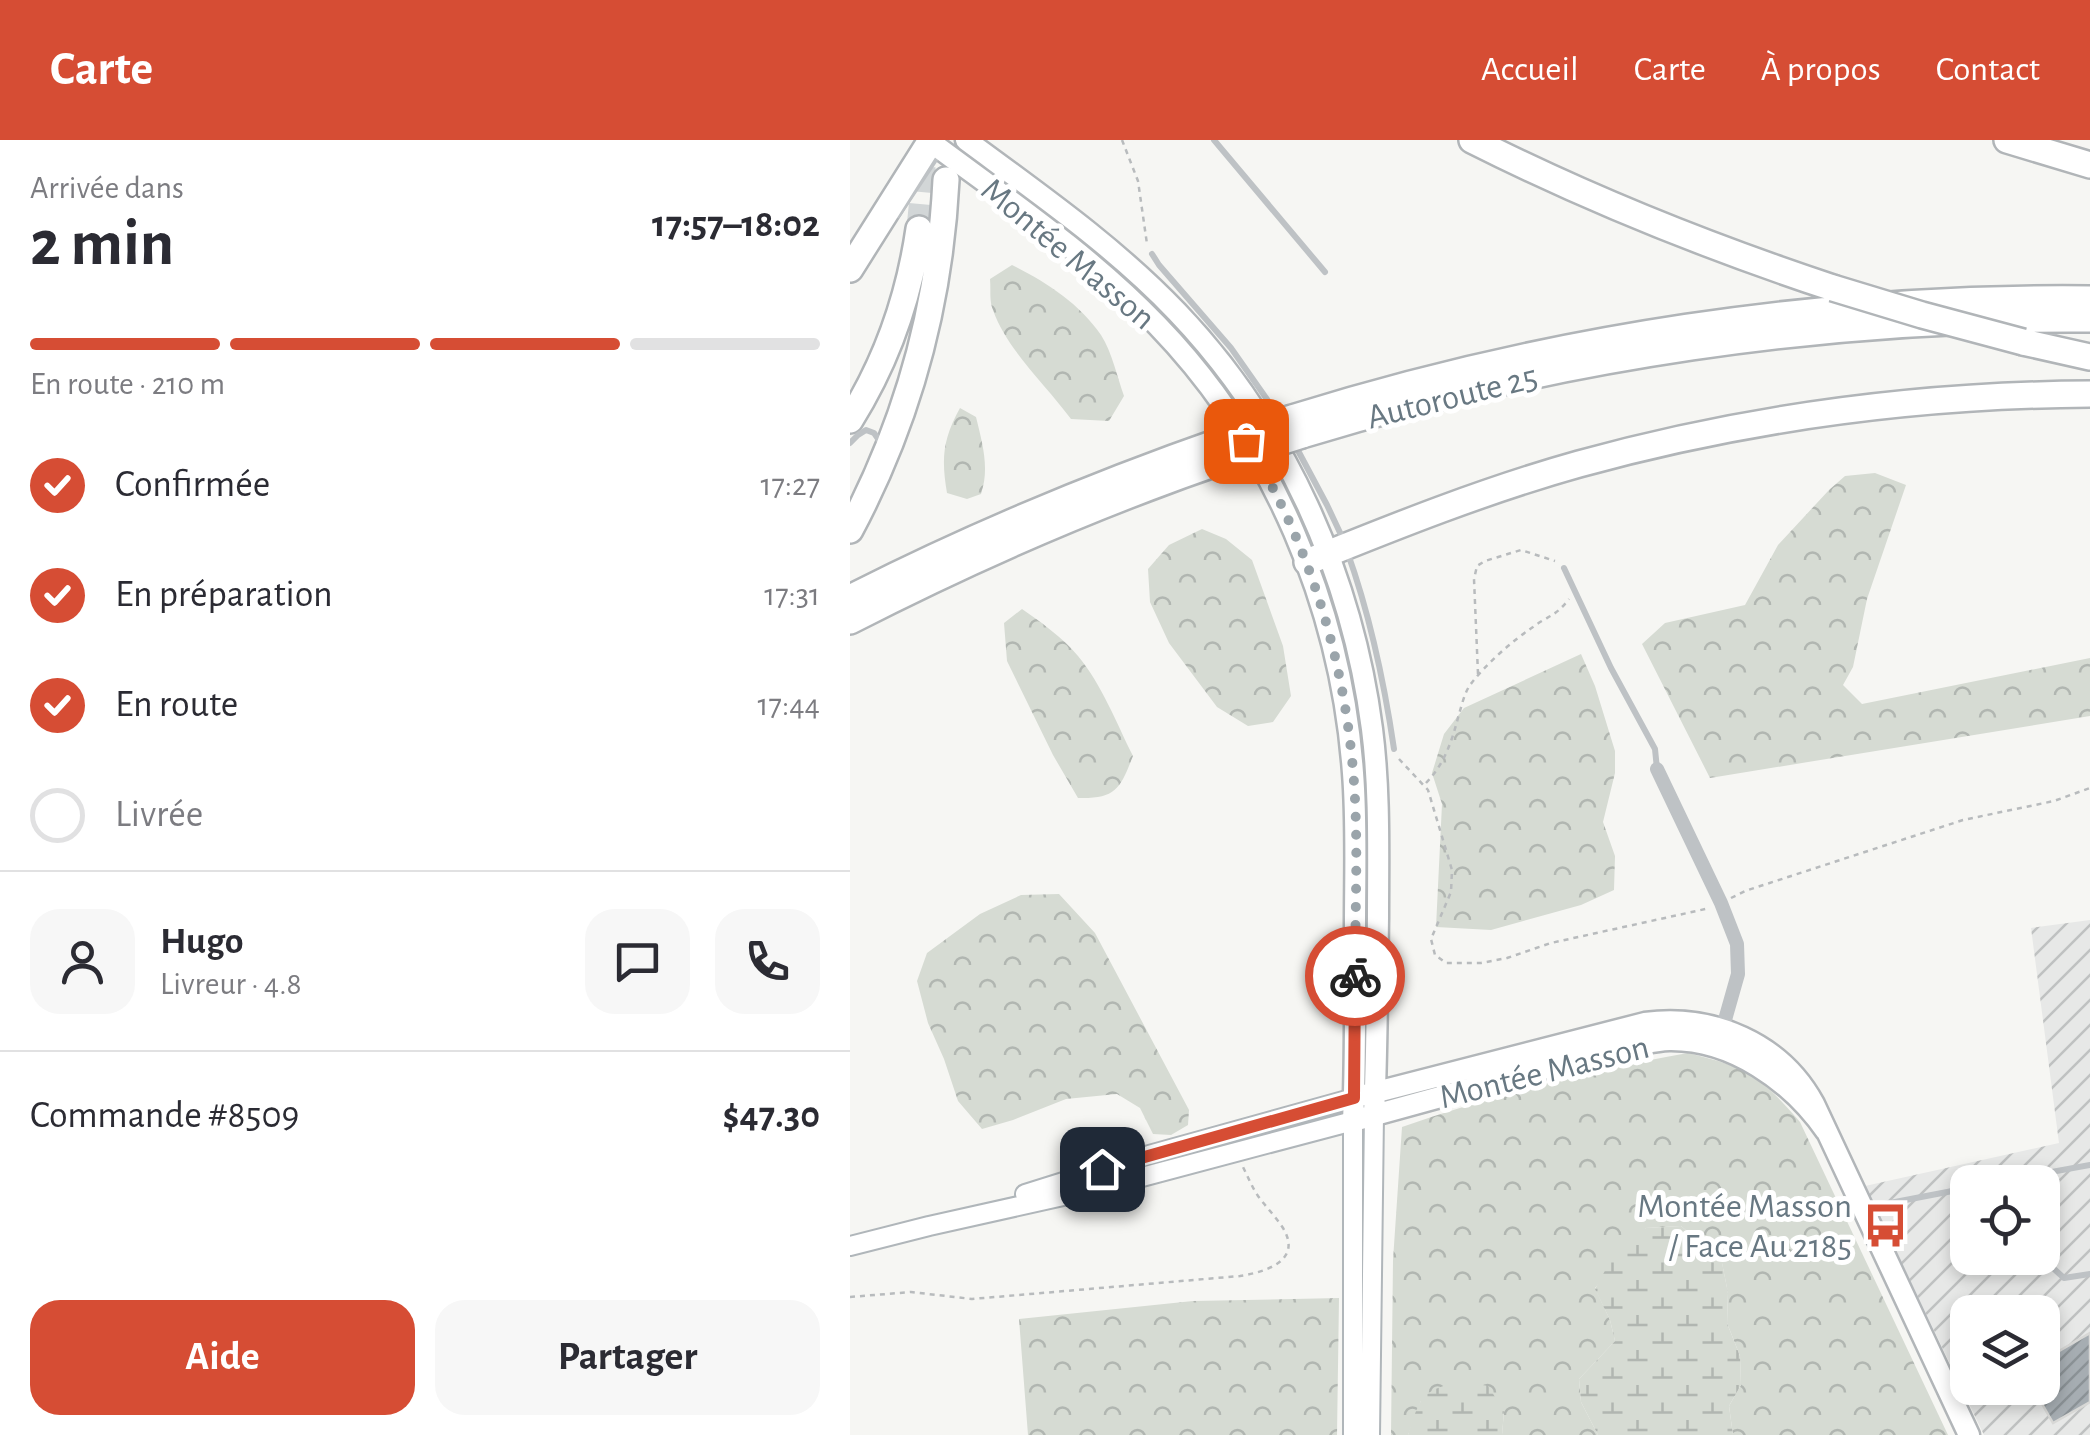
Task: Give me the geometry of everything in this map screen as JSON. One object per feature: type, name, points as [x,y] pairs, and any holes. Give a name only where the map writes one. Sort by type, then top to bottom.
[{"type":"highway","points":[[1472,140],[1637,216],[1746,259],[1833,288],[2090,357]]},
{"type":"highway","points":[[2006,140],[2090,165]]},
{"type":"highway","points":[[850,268],[902,218],[936,142]]},
{"type":"highway","points":[[850,530],[886,453],[908,392],[930,307],[946,180]]},
{"type":"highway","points":[[850,420],[895,329],[910,280],[902,218]]},
{"type":"highway","name":"Autoroute 25","points":[[850,598],[1103,494],[1231,447],[1412,384],[1511,360],[1712,324],[1889,306],[2090,299]]},
{"type":"highway","name":"Autoroute 25","points":[[1292,428],[1510,380],[1718,343],[1914,323],[2090,319]]},
{"type":"highway","points":[[1327,554],[1539,476],[1682,438],[1886,404],[2090,394]]},
{"type":"highway","name":"Autoroute 25","points":[[850,620],[998,538]]},
{"type":"main road","name":"Montée Masson","points":[[966,140],[1100,241],[1193,329],[1236,384],[1301,491],[1356,640],[1374,748],[1378,849],[1375,1104],[1645,1023],[1683,1021],[1719,1038],[1755,1043],[1795,1076],[1814,1104],[1969,1435]]},
{"type":"main road","name":"Montée Masson","points":[[936,142],[1095,266],[1169,337],[1236,423],[1271,484],[1327,554],[1325,618],[1338,669],[1353,772],[1352,1121]]},
{"type":"main road","points":[[1354,1098],[1375,1104]]},
{"type":"main road","points":[[1352,1121],[1375,1104]]},
{"type":"street","points":[[1658,769],[1736,944],[1736,984],[1719,1038]]},
{"type":"street","points":[[929,1226],[1102,1169],[1354,1098]]},
{"type":"street","points":[[1370,1435],[1375,1104]]},
{"type":"street","points":[[850,1246],[1108,1186],[1352,1121],[1353,1435]]},
{"type":"lane","points":[[1214,140],[1325,272]]},
{"type":"lane","points":[[1152,254],[1292,428],[1327,504],[1327,554],[1366,609],[1394,749]]},
{"type":"lane","points":[[850,444],[870,430],[886,453]]},
{"type":"lane","points":[[1564,568],[1655,749],[1658,769]]},
{"type":"lane","points":[[2060,1170],[2090,1164]]},
{"type":"lane","points":[[1862,1208],[1950,1191]]},
{"type":"lane","points":[[2060,1274],[2064,1278],[2090,1274]]},
{"type":"path","points":[[1122,140],[1138,181],[1146,239],[1152,254]]},
{"type":"path","points":[[1478,678],[1474,579],[1477,566],[1521,550],[1548,557],[1564,568]]},
{"type":"path","points":[[1425,784],[1443,763],[1470,685],[1530,629],[1556,615],[1575,592]]},
{"type":"path","points":[[1394,749],[1399,760],[1428,790],[1452,870],[1450,892],[1430,939],[1435,955],[1446,963],[1506,958],[1551,943],[1678,915],[1929,830],[2054,801],[2090,788]]},
{"type":"path","points":[[850,1297],[911,1292],[972,1299],[1264,1271],[1284,1258],[1289,1244],[1285,1232],[1252,1187],[1236,1152]]},
{"type":"shaded area","points":[[2090,920],[2090,1435],[1984,1435],[1970,1405],[2060,1405],[2060,1295],[1950,1295],[1950,1364],[1865,1186],[1950,1167],[1950,1275],[2060,1275],[2060,1165],[1960,1165],[2059,1143],[2031,928]]},
{"type":"green space","points":[[1012,265],[1061,294],[1101,335],[1124,396],[1109,421],[1071,419],[999,325],[992,306],[990,279]]},
{"type":"green space","points":[[960,408],[976,417],[985,465],[981,494],[967,499],[947,493],[944,469],[947,439]]},
{"type":"green space","points":[[1875,473],[1906,485],[1867,599],[1853,667],[1843,685],[1862,704],[2090,658],[2090,716],[1710,778],[1642,644],[1665,623],[1745,605],[1778,545],[1829,490],[1845,476]]},
{"type":"green space","points":[[1202,529],[1226,539],[1252,560],[1283,646],[1291,696],[1273,722],[1248,726],[1217,707],[1169,643],[1150,602],[1148,569],[1169,545]]},
{"type":"green space","points":[[1022,609],[1059,636],[1087,667],[1133,756],[1120,784],[1109,794],[1078,798],[1007,661],[1004,623]]},
{"type":"green space","points":[[1581,654],[1615,751],[1615,773],[1603,822],[1615,856],[1614,890],[1581,905],[1491,930],[1436,927],[1442,804],[1432,773],[1444,734],[1464,708]]},
{"type":"green space","points":[[1059,894],[1095,933],[1189,1110],[1188,1125],[1171,1135],[1153,1134],[1140,1108],[1117,1094],[1066,1099],[982,1129],[958,1101],[928,1023],[917,981],[927,953],[980,914],[1021,895]]},
{"type":"green space","points":[[1688,1053],[1752,1076],[1800,1122],[1948,1435],[1733,1435],[1729,1406],[1741,1385],[1740,1356],[1727,1323],[1728,1293],[1718,1243],[1695,1238],[1681,1226],[1646,1228],[1595,1288],[1615,1341],[1579,1379],[1581,1402],[1598,1435],[1502,1435],[1504,1411],[1421,1401],[1408,1435],[1391,1435],[1393,1260],[1402,1127],[1544,1084]]},
{"type":"green space","points":[[1681,1226],[1695,1238],[1718,1242],[1728,1293],[1727,1323],[1740,1356],[1741,1385],[1729,1406],[1733,1435],[1598,1435],[1581,1402],[1579,1379],[1615,1341],[1595,1289],[1619,1245],[1646,1228]]},
{"type":"green space","points":[[1339,1298],[1337,1435],[1028,1435],[1019,1319],[1193,1301]]},
{"type":"green space","points":[[1460,1381],[1488,1386],[1504,1411],[1502,1435],[1408,1435],[1424,1398]]},
{"type":"building","points":[[2090,1333],[2090,1402],[2053,1423],[2043,1405],[2060,1405],[2060,1350]]},
{"type":"tunnel","points":[[919,229],[923,150]]},
{"type":"way so far","points":[[1246,441],[1283,506],[1307,562],[1341,680],[1353,772],[1355,976]]},
{"type":"place","name":"Montée Masson / Face Au 2185","points":[[1885,1225]]},
{"type":"route","points":[[1102,1169],[1354,1098],[1355,976]]}]
